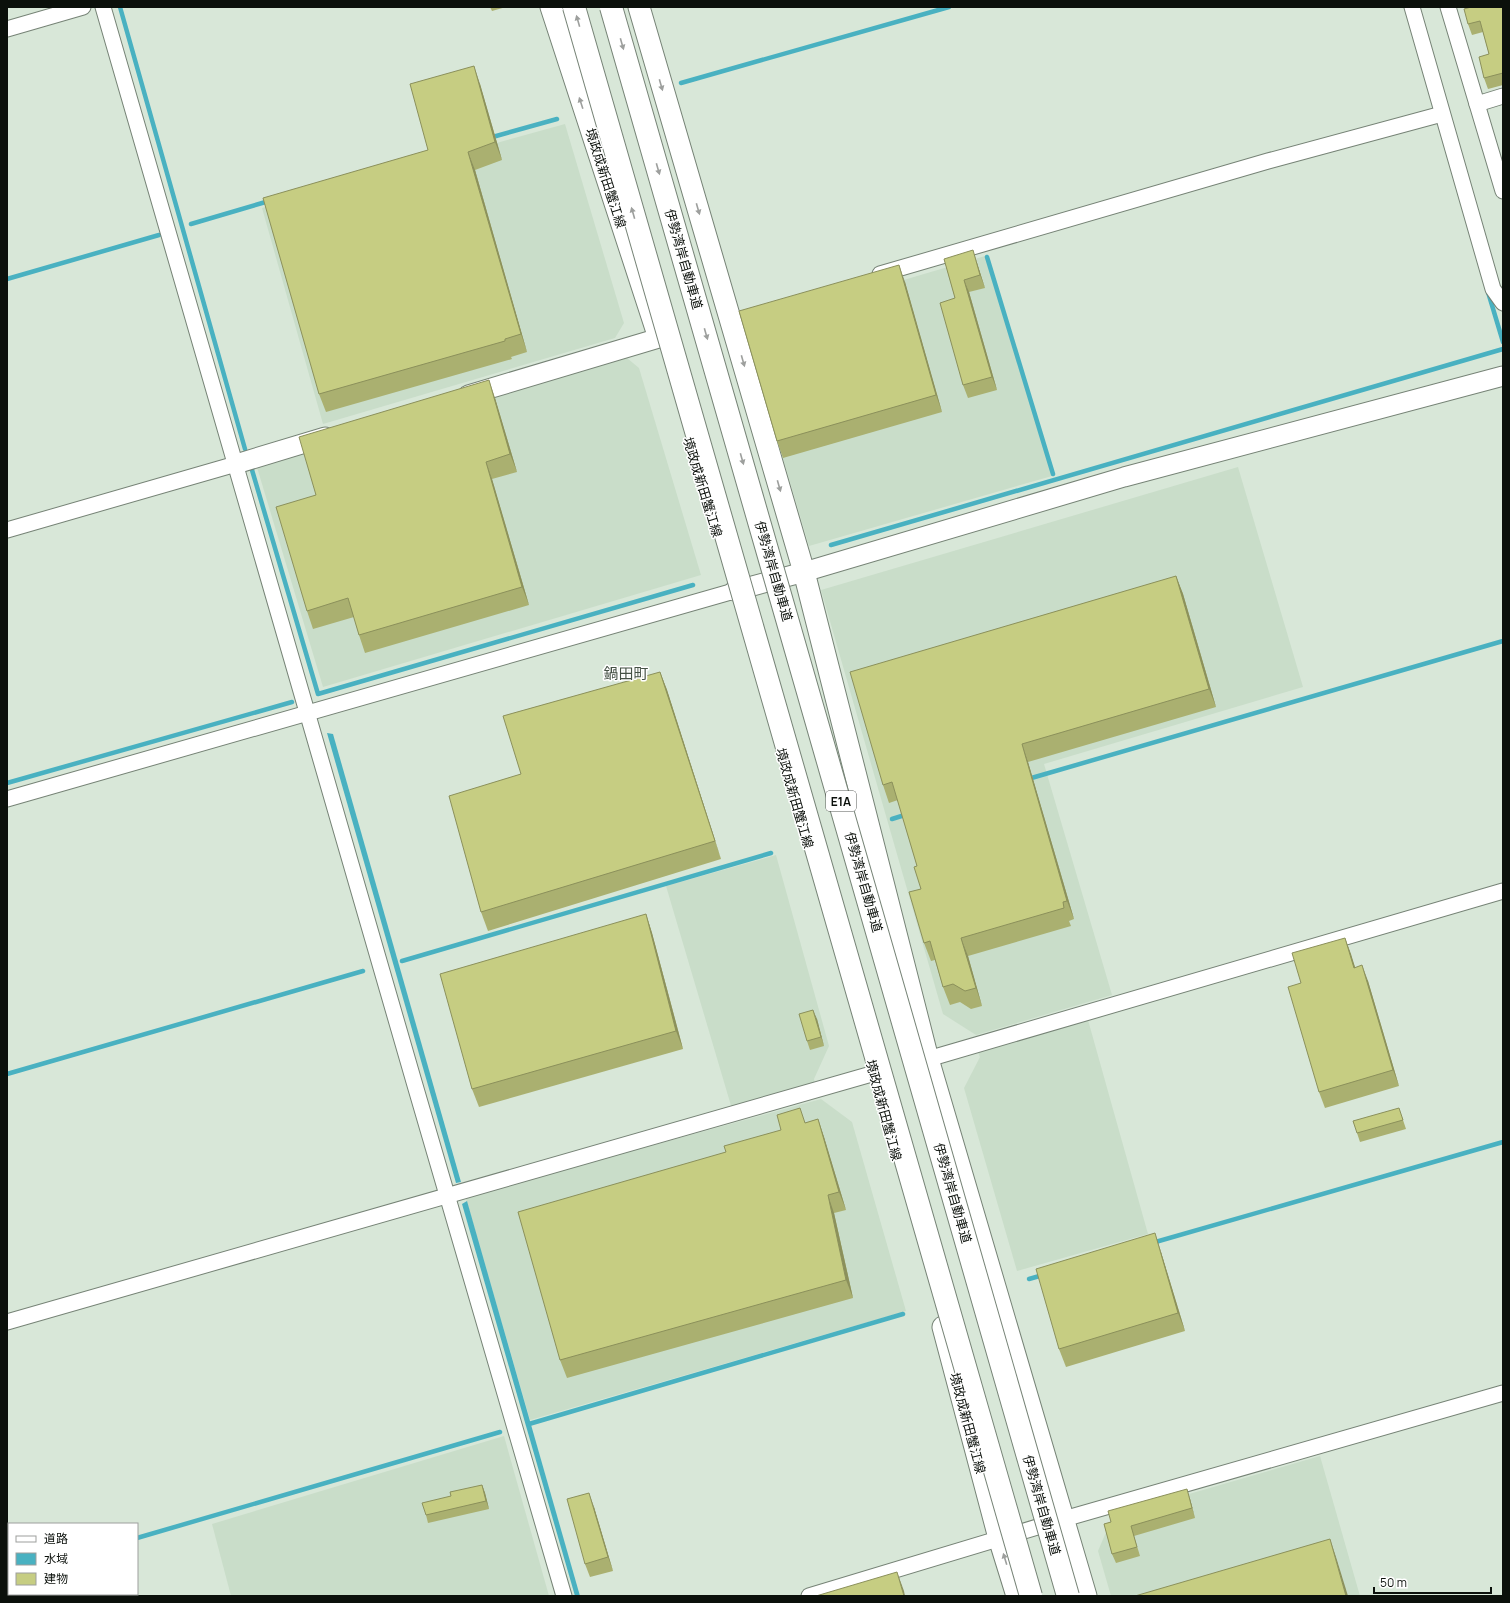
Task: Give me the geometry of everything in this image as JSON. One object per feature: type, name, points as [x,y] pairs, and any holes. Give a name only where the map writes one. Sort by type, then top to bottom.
[{"type":"highway","points":[[574,7],[1031,1596]]},
{"type":"highway","name":"伊勢湾岸自動車道","points":[[611,7],[1068,1596]]},
{"type":"main road","name":"境政成新田蟹江線","points":[[551,7],[659,338],[734,591],[875,1073],[999,1538],[1017,1596]]},
{"type":"main road","points":[[639,7],[738,319],[928,1059],[1086,1596]]},
{"type":"street","points":[[7,29],[83,7]]},
{"type":"street","points":[[103,7],[236,464],[445,1195],[564,1596]]},
{"type":"street","points":[[1412,7],[1493,289],[1503,303]]},
{"type":"street","points":[[1448,7],[1503,192]]},
{"type":"street","points":[[1477,104],[1503,96]]},
{"type":"street","points":[[865,278],[1268,161],[1442,114]]},
{"type":"street","points":[[448,401],[659,338]]},
{"type":"street","points":[[7,799],[307,712],[804,572],[1124,477],[1503,376]]},
{"type":"street","points":[[7,530],[342,432]]},
{"type":"street","points":[[928,1059],[1503,891]]},
{"type":"street","points":[[7,1322],[445,1195],[875,1073]]},
{"type":"street","points":[[809,1596],[1064,1519],[1503,1394]]},
{"type":"shaded area","points":[[565,124],[624,323],[615,338],[323,424],[262,208]]},
{"type":"shaded area","points":[[985,256],[1052,476],[809,546],[744,327]]},
{"type":"shaded area","points":[[627,358],[639,368],[701,575],[323,687],[256,464]]},
{"type":"shaded area","points":[[1238,467],[1303,687],[1044,764],[1112,995],[976,1035],[943,1014],[821,590]]},
{"type":"shaded area","points":[[776,855],[829,1046],[814,1079],[815,1084],[732,1109],[666,886]]},
{"type":"shaded area","points":[[1088,1020],[1148,1234],[1017,1271],[964,1088],[980,1057],[978,1052]]},
{"type":"shaded area","points":[[821,1099],[852,1122],[906,1311],[530,1420],[466,1199],[472,1195]]},
{"type":"shaded area","points":[[504,1436],[549,1596],[231,1596],[212,1524]]},
{"type":"shaded area","points":[[1320,1456],[1360,1596],[1111,1596],[1098,1551],[1113,1516]]},
{"type":"water","points":[[327,733],[333,734],[461,1182],[456,1183]]},
{"type":"water","points":[[467,1201],[580,1596],[575,1596],[462,1204]]},
{"type":"building","points":[[1471,7],[1503,7],[1503,73],[1484,78],[1479,57],[1489,54],[1480,21],[1468,24],[1464,9]]},
{"type":"building","points":[[474,66],[495,142],[468,152],[521,334],[505,339],[505,341],[319,394],[263,198],[428,150],[410,84]]},
{"type":"building","points":[[973,250],[980,275],[964,280],[992,377],[963,385],[940,303],[955,298],[944,259]]},
{"type":"building","points":[[899,265],[936,395],[777,441],[739,311]]},
{"type":"building","points":[[489,380],[510,454],[486,462],[522,587],[359,635],[348,598],[307,611],[276,507],[316,495],[299,437]]},
{"type":"building","points":[[1176,576],[1209,689],[1022,744],[1067,901],[1063,902],[1064,908],[961,938],[976,988],[965,991],[953,984],[943,987],[930,941],[924,943],[909,892],[921,889],[914,867],[917,866],[892,782],[883,785],[850,672]]},
{"type":"building","points":[[660,672],[715,841],[481,912],[449,796],[521,774],[503,716]]},
{"type":"building","points":[[646,914],[676,1031],[472,1089],[440,974]]},
{"type":"building","points":[[1345,938],[1354,968],[1362,965],[1393,1070],[1319,1092],[1288,987],[1301,983],[1292,953]]},
{"type":"building","points":[[813,1010],[821,1037],[807,1041],[799,1014]]},
{"type":"building","points":[[800,1108],[805,1123],[818,1119],[839,1192],[828,1195],[846,1280],[560,1360],[518,1212],[726,1152],[724,1146],[781,1130],[777,1115]]},
{"type":"building","points":[[1399,1108],[1403,1120],[1357,1133],[1353,1121]]},
{"type":"building","points":[[1155,1233],[1178,1313],[1059,1349],[1036,1269]]},
{"type":"building","points":[[482,1485],[486,1501],[426,1515],[422,1503],[451,1496],[450,1492]]},
{"type":"building","points":[[1187,1489],[1192,1508],[1131,1526],[1137,1547],[1112,1554],[1104,1524],[1111,1522],[1108,1511]]},
{"type":"building","points":[[589,1493],[608,1557],[585,1564],[567,1499]]},
{"type":"building","points":[[1330,1539],[1346,1596],[1135,1596]]},
{"type":"building","points":[[897,1572],[904,1596],[816,1596]]},
{"type":"waterway","points":[[120,7],[245,449]]},
{"type":"waterway","points":[[681,83],[949,7]]},
{"type":"waterway","points":[[489,138],[557,119]]},
{"type":"waterway","points":[[191,224],[269,201]]},
{"type":"waterway","points":[[7,279],[159,235]]},
{"type":"waterway","points":[[987,257],[1053,474]]},
{"type":"waterway","points":[[1488,292],[1503,342]]},
{"type":"waterway","points":[[831,545],[1503,349]]},
{"type":"waterway","points":[[252,470],[318,694],[693,585]]},
{"type":"waterway","points":[[1028,779],[1503,641]]},
{"type":"waterway","points":[[7,783],[292,702]]},
{"type":"waterway","points":[[892,819],[908,814]]},
{"type":"waterway","points":[[402,961],[771,853]]},
{"type":"waterway","points":[[7,1074],[363,971]]},
{"type":"waterway","points":[[1152,1243],[1503,1142]]},
{"type":"waterway","points":[[1029,1279],[1043,1275]]},
{"type":"waterway","points":[[529,1424],[903,1314]]},
{"type":"waterway","points":[[138,1538],[500,1432]]},
{"type":"district","name":"鍋田町","points":[[626,673]]}]
